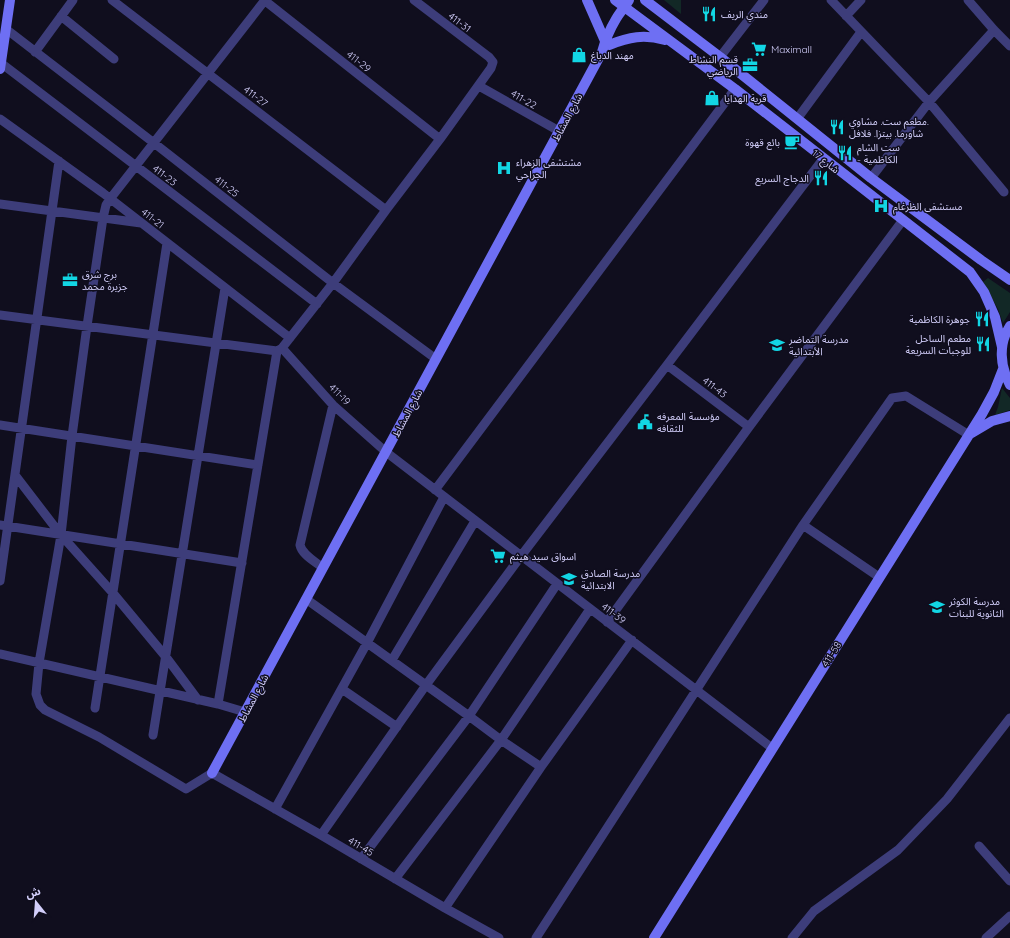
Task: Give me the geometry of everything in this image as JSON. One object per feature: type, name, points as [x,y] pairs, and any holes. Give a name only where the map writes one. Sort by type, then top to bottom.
[{"type":"street","points":[[0,66],[10,0]]},
{"type":"street","points":[[35,52],[74,0]]},
{"type":"street","name":"411-27","points":[[112,0],[386,210]]},
{"type":"street","points":[[212,773],[186,789],[99,737],[45,710],[40,705],[36,694],[39,663],[62,535],[72,436],[106,205],[265,0]]},
{"type":"street","name":"411-29","points":[[265,0],[440,139]]},
{"type":"street","name":"411-31","points":[[414,0],[489,57],[493,62],[491,68],[479,86]]},
{"type":"street","points":[[587,0],[605,46],[624,39],[640,37],[656,38],[671,42]]},
{"type":"street","name":"شارع 17","points":[[615,0],[627,4],[671,42],[735,89],[970,272],[984,292],[995,317],[1002,347]]},
{"type":"street","name":"شارع 17","points":[[645,0],[720,57],[871,178],[1010,280]]},
{"type":"street","points":[[720,57],[764,0]]},
{"type":"street","points":[[831,0],[929,102],[1004,192]]},
{"type":"street","points":[[846,16],[861,0]]},
{"type":"street","points":[[968,0],[1010,46]]},
{"type":"street","name":"شارع المشاط","points":[[212,773],[605,46],[615,21],[627,4]]},
{"type":"street","points":[[61,16],[114,59]]},
{"type":"street","name":"411-25","points":[[6,29],[333,283],[436,359]]},
{"type":"street","points":[[871,178],[929,102],[994,30]]},
{"type":"street","points":[[797,119],[861,32]]},
{"type":"street","name":"411-23","points":[[0,66],[136,166],[317,304]]},
{"type":"street","points":[[218,704],[279,350],[333,283],[479,86]]},
{"type":"street","name":"411-22","points":[[479,86],[559,131]]},
{"type":"street","points":[[435,490],[735,89]]},
{"type":"street","name":"411-21","points":[[0,119],[142,223],[290,338]]},
{"type":"street","points":[[322,835],[426,685],[521,556],[823,158]]},
{"type":"street","points":[[0,581],[4,526],[15,475],[59,161]]},
{"type":"street","points":[[0,204],[142,223]]},
{"type":"street","points":[[608,622],[749,427],[903,220]]},
{"type":"street","points":[[95,708],[167,243]]},
{"type":"street","points":[[153,736],[225,288]]},
{"type":"street","points":[[0,315],[279,350]]},
{"type":"street","points":[[1010,326],[1002,347],[1003,369],[1010,385]]},
{"type":"street","name":"411-19","points":[[279,350],[333,405],[386,452]]},
{"type":"street","name":"411-43","points":[[667,365],[749,427]]},
{"type":"street","name":"411-58","points":[[654,938],[969,435],[994,392],[1003,369]]},
{"type":"street","points":[[536,938],[803,525],[892,398],[906,396],[969,435],[992,421],[1010,416]]},
{"type":"street","points":[[323,568],[304,552],[300,546],[333,405]]},
{"type":"street","points":[[0,425],[258,465]]},
{"type":"street","name":"411-39","points":[[386,452],[772,748]]},
{"type":"street","points":[[15,475],[62,535],[166,657],[198,700]]},
{"type":"street","points":[[276,809],[368,643],[444,497]]},
{"type":"street","points":[[392,660],[475,521]]},
{"type":"street","points":[[803,525],[879,577]]},
{"type":"street","points":[[4,526],[242,563]]},
{"type":"street","points":[[362,859],[469,716],[558,584]]},
{"type":"street","points":[[306,599],[501,740],[541,767]]},
{"type":"street","points":[[395,879],[501,740],[590,609]]},
{"type":"street","points":[[445,908],[541,767],[632,640]]},
{"type":"street","points":[[0,654],[218,704],[245,712]]},
{"type":"street","points":[[342,689],[397,727]]},
{"type":"street","points":[[792,938],[814,911],[898,850],[946,799],[1010,718]]},
{"type":"street","name":"411-45","points":[[212,773],[499,938]]},
{"type":"street","points":[[979,846],[1010,881]]},
{"type":"street","points":[[986,938],[1010,916]]},
{"type":"green space","points":[[664,0],[681,0],[681,14]]},
{"type":"green space","points":[[988,278],[1010,293],[1010,312],[1003,323],[998,309],[983,282]]},
{"type":"green space","points":[[1002,388],[1010,398],[1010,410],[995,415],[998,407]]},
{"type":"place","name":"مندي الريف","points":[[709,14]]},
{"type":"place","name":"Maximall","points":[[759,49]]},
{"type":"place","name":"مهند الدباغ","points":[[579,55]]},
{"type":"place","name":"قسم النشاط الرياضي","points":[[750,65]]},
{"type":"place","name":"قرية الهدايا","points":[[712,98]]},
{"type":"place","name":"مطعم ست. مشاوي. شاورما. بيتزا. فلافل","points":[[837,127]]},
{"type":"place","name":"بائع قهوة","points":[[792,142]]},
{"type":"place","name":"ست الشام - الكاظمية","points":[[845,153]]},
{"type":"place","name":"مشتشفى الزهراء الجراحي","points":[[504,168]]},
{"type":"place","name":"الدجاج السريع","points":[[821,178]]},
{"type":"place","name":"مستشفى الظرغام","points":[[881,206]]},
{"type":"place","name":"برج شرق جزيرة محمد","points":[[70,280]]},
{"type":"place","name":"جوهرة الكاظمية","points":[[982,319]]},
{"type":"place","name":"مطعم الساحل للوجبات السريعة","points":[[983,344]]},
{"type":"place","name":"مدرسة التماضر الأبتدائية","points":[[777,345]]},
{"type":"place","name":"مؤسسة المعرفه للثقافه","points":[[645,422]]},
{"type":"place","name":"اسواق سيد هيثم","points":[[498,556]]},
{"type":"place","name":"مدرسة الصادق الابتدائية","points":[[569,579]]},
{"type":"place","name":"مدرسة الكوثر الثانوية للبنات","points":[[937,607]]}]
